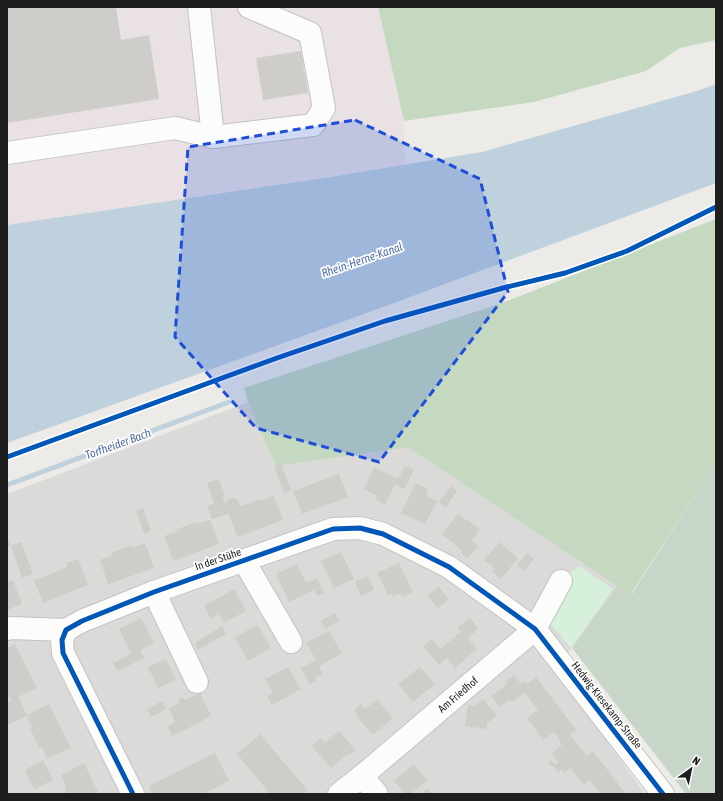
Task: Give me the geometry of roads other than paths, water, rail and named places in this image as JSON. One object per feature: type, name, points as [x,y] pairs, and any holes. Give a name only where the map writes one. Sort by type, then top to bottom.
[{"type":"street","points":[[199,7],[213,137]]},
{"type":"street","points":[[7,153],[175,128],[213,137],[313,125],[324,108],[310,33],[249,7]]},
{"type":"street","name":"In der Stühe","points":[[66,630],[82,621],[154,592],[333,529],[360,528],[383,534],[449,567],[535,629]]},
{"type":"street","name":"In der Stühe","points":[[244,561],[291,642]]},
{"type":"street","name":"Am Friedhof","points":[[339,794],[535,629],[561,581]]},
{"type":"street","points":[[154,592],[197,682]]},
{"type":"street","points":[[7,629],[66,630],[62,640],[63,653],[133,794]]},
{"type":"street","name":"Hedwig-Kiesekamp-Straße","points":[[535,629],[663,794]]},
{"type":"street","points":[[362,776],[377,794]]},
{"type":"water","name":"Rhein-Herne-Kanal","points":[[716,84],[716,183],[394,303],[7,443],[7,225],[330,177],[482,152],[697,91]]},
{"type":"waterway","name":"Torfheider Bach","points":[[7,485],[229,402]]}]
